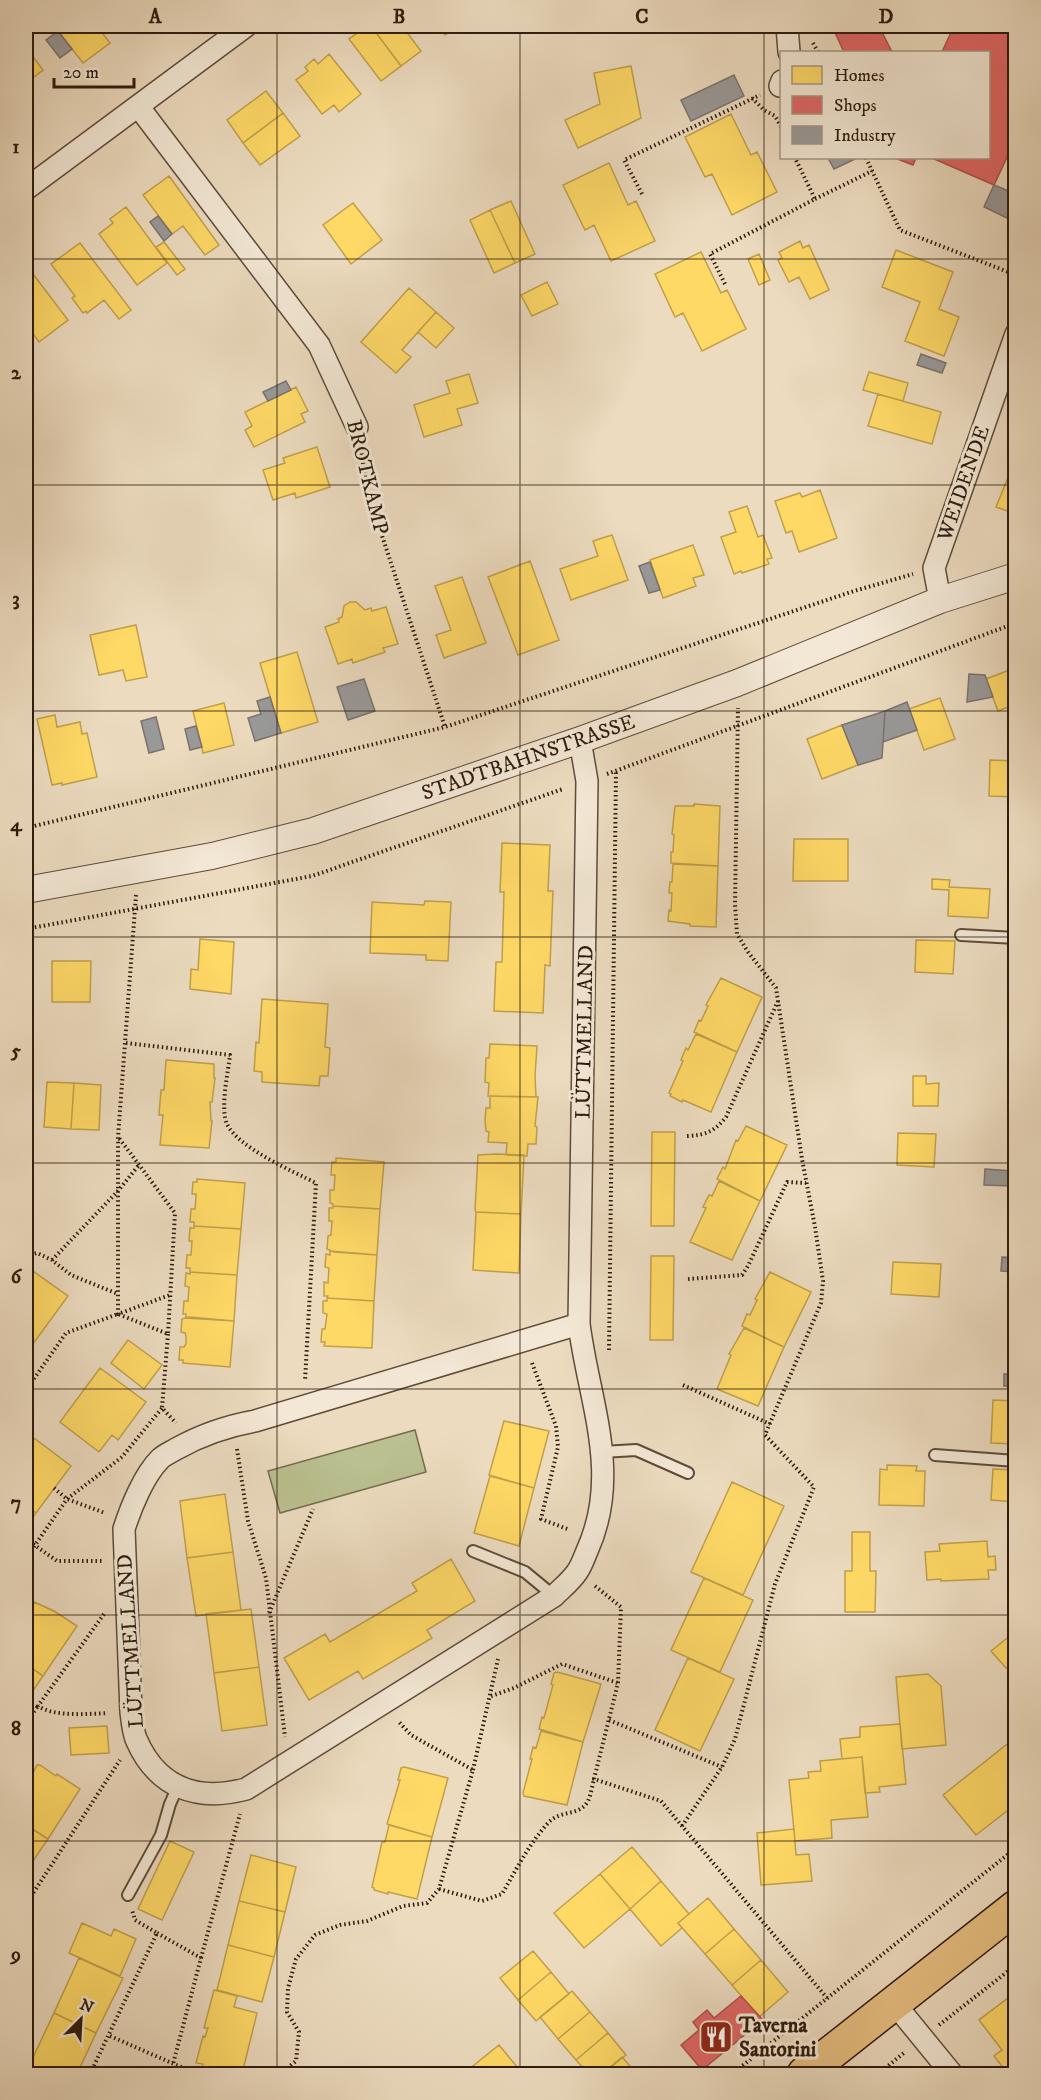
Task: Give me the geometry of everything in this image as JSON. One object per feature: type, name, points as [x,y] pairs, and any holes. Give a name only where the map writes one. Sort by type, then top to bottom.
[{"type":"main road","points":[[804,2074],[1016,1907]]},
{"type":"street","points":[[26,189],[246,26]]},
{"type":"street","points":[[787,26],[789,51]]},
{"type":"street","name":"BROTKAMP","points":[[138,106],[319,345],[357,427]]},
{"type":"street","name":"WEIDENDE","points":[[940,600],[934,568],[1016,334]]},
{"type":"street","name":"STADTBAHNSTRASSE","points":[[26,891],[212,856],[313,831],[580,740],[737,683],[940,600],[1016,576]]},
{"type":"street","name":"LÜTTMELLAND","points":[[579,1324],[304,1407],[233,1425],[192,1440],[161,1458],[129,1512],[124,1529],[124,1561],[131,1712],[135,1737],[146,1760],[162,1777],[178,1786],[202,1794],[225,1795],[246,1789],[554,1596],[578,1572],[593,1538],[600,1513],[603,1464],[579,1324],[587,781],[580,740]]},
{"type":"street","points":[[894,2003],[948,2073]]},
{"type":"lane","points":[[962,935],[1016,938]]},
{"type":"lane","points":[[602,1452],[636,1450],[688,1473]]},
{"type":"lane","points":[[935,1455],[1016,1461]]},
{"type":"lane","points":[[473,1551],[525,1572],[554,1596]]},
{"type":"lane","points":[[128,1895],[161,1835],[178,1786]]},
{"type":"path","points":[[642,194],[624,160],[780,84]]},
{"type":"path","points":[[752,98],[764,110],[776,116],[780,124]]},
{"type":"path","points":[[795,159],[815,199]]},
{"type":"path","points":[[866,159],[900,230],[1016,275]]},
{"type":"path","points":[[725,284],[710,254],[872,171]]},
{"type":"path","name":"BROTKAMP","points":[[357,427],[367,490],[445,727]]},
{"type":"path","points":[[26,828],[445,727],[854,591],[934,568]]},
{"type":"path","points":[[26,929],[312,876],[616,771],[1016,623]]},
{"type":"path","points":[[682,1826],[722,1767],[735,1739],[775,1584],[814,1487],[765,1435],[821,1303],[823,1281],[776,988],[737,934],[735,905],[737,683]]},
{"type":"path","points":[[591,1384],[603,1370],[609,1352],[616,771]]},
{"type":"path","points":[[118,1314],[118,1137],[136,870]]},
{"type":"path","points":[[687,1136],[712,1132],[726,1117],[778,1000]]},
{"type":"path","points":[[126,1043],[230,1055],[225,1111],[227,1125],[249,1146],[316,1183],[304,1407]]},
{"type":"path","points":[[26,1558],[67,1499],[122,1457],[162,1408],[175,1213],[118,1137]]},
{"type":"path","points":[[52,1260],[118,1191],[139,1165]]},
{"type":"path","points":[[688,1279],[733,1278],[742,1275],[787,1182],[806,1183]]},
{"type":"path","points":[[26,1256],[37,1253],[52,1260],[71,1275],[118,1294]]},
{"type":"path","points":[[26,1390],[66,1333],[170,1295]]},
{"type":"path","points":[[118,1314],[168,1334]]},
{"type":"path","points":[[525,1341],[556,1426],[558,1447],[541,1519],[593,1538]]},
{"type":"path","points":[[683,1385],[770,1424]]},
{"type":"path","points":[[162,1408],[192,1440]]},
{"type":"path","points":[[233,1425],[248,1521],[266,1578],[288,1762]]},
{"type":"path","points":[[54,1488],[67,1499],[108,1514],[129,1512]]},
{"type":"path","points":[[269,1614],[313,1509]]},
{"type":"path","points":[[26,1539],[57,1560],[124,1561]]},
{"type":"path","points":[[439,1889],[482,1901],[502,1894],[531,1844],[550,1821],[561,1813],[580,1810],[588,1802],[618,1683],[621,1607],[578,1572]]},
{"type":"path","points":[[26,1723],[125,1584]]},
{"type":"path","points":[[280,2074],[296,2061],[299,2032],[287,2012],[288,1988],[296,1959],[315,1935],[340,1925],[367,1921],[403,1906],[427,1902],[439,1889],[473,1770],[490,1696],[499,1656],[498,1631]]},
{"type":"path","points":[[490,1696],[514,1688],[562,1664],[618,1683]]},
{"type":"path","points":[[381,1703],[411,1735],[473,1770]]},
{"type":"path","points":[[38,1706],[44,1710],[84,1715],[131,1712]]},
{"type":"path","points":[[609,1720],[722,1767]]},
{"type":"path","points":[[26,1904],[135,1737]]},
{"type":"path","points":[[594,1779],[661,1801],[827,1998]]},
{"type":"path","points":[[173,2064],[246,1789]]},
{"type":"path","points":[[732,2074],[1016,1848]]},
{"type":"path","points":[[128,1895],[135,1920],[201,1958]]},
{"type":"path","points":[[90,2074],[157,1934]]},
{"type":"path","points":[[878,2074],[1016,1965]]},
{"type":"path","points":[[110,2036],[197,2074]]},
{"type":"green space","points":[[415,1430],[426,1472],[280,1513],[268,1471]]},
{"type":"building: Homes","points":[[65,26],[97,26],[110,43],[83,63],[58,31]]},
{"type":"building: Homes","points":[[367,26],[371,26],[401,66],[381,81],[349,39]]},
{"type":"building: Homes","points":[[371,26],[402,26],[421,51],[401,66]]},
{"type":"building: Homes","points":[[438,26],[458,26],[445,35]]},
{"type":"building: Homes","points":[[26,47],[43,70],[26,83]]},
{"type":"building: Homes","points":[[329,54],[361,94],[339,112],[334,105],[322,114],[296,80],[308,71],[305,67],[314,59],[318,64]]},
{"type":"building: Homes","points":[[631,66],[641,118],[578,148],[565,120],[600,104],[594,73]]},
{"type":"building: Homes","points":[[266,91],[283,113],[243,143],[227,120]]},
{"type":"building: Homes","points":[[283,113],[300,136],[260,165],[243,143]]},
{"type":"building: Homes","points":[[731,114],[751,155],[757,152],[777,192],[732,215],[712,174],[705,177],[685,137]]},
{"type":"building: Homes","points":[[609,163],[628,205],[636,201],[655,241],[611,261],[594,225],[585,230],[563,185]]},
{"type":"building: Homes","points":[[169,176],[219,245],[205,255],[183,226],[172,234],[143,195]]},
{"type":"building: Homes","points":[[511,201],[535,254],[515,263],[490,210]]},
{"type":"building: Homes","points":[[353,203],[382,240],[351,264],[323,225]]},
{"type":"building: Homes","points":[[126,207],[167,263],[137,285],[99,234],[113,223],[110,219]]},
{"type":"building: Homes","points":[[490,210],[515,263],[494,273],[470,220]]},
{"type":"building: Homes","points":[[800,241],[803,248],[809,245],[829,290],[810,299],[799,277],[789,282],[778,260],[782,258],[779,252]]},
{"type":"building: Homes","points":[[164,242],[185,269],[177,275],[156,247]]},
{"type":"building: Homes","points":[[80,243],[131,310],[119,319],[104,300],[87,313],[86,311],[83,313],[72,298],[75,296],[51,264]]},
{"type":"building: Homes","points":[[896,250],[953,272],[939,309],[959,317],[944,356],[905,341],[920,302],[882,287]]},
{"type":"building: Homes","points":[[701,252],[721,293],[727,290],[746,329],[702,351],[683,313],[675,317],[655,274]]},
{"type":"building: Homes","points":[[759,254],[770,280],[759,285],[748,259]]},
{"type":"building: Homes","points":[[33,274],[68,320],[39,342],[26,324],[26,279]]},
{"type":"building: Homes","points":[[547,282],[558,304],[532,316],[521,295]]},
{"type":"building: Homes","points":[[409,288],[436,312],[402,350],[411,357],[396,373],[361,342]]},
{"type":"building: Homes","points":[[436,312],[454,328],[436,348],[418,332]]},
{"type":"building: Homes","points":[[869,372],[908,383],[903,401],[863,390]]},
{"type":"building: Homes","points":[[469,374],[478,403],[457,409],[462,425],[424,437],[414,405],[450,393],[446,381]]},
{"type":"building: Homes","points":[[296,387],[308,411],[301,414],[305,422],[254,447],[245,430],[252,426],[245,412]]},
{"type":"building: Homes","points":[[878,394],[941,412],[932,444],[868,426]]},
{"type":"building: Homes","points":[[317,447],[330,487],[296,498],[295,493],[273,500],[263,470],[285,463],[283,458]]},
{"type":"building: Homes","points":[[1016,458],[1016,514],[996,507]]},
{"type":"building: Homes","points":[[820,490],[837,538],[799,552],[792,531],[786,533],[775,501],[800,493],[802,497]]},
{"type":"building: Homes","points":[[747,506],[758,537],[763,535],[772,558],[767,559],[769,564],[734,574],[721,537],[736,532],[729,512]]},
{"type":"building: Homes","points":[[612,535],[628,580],[571,600],[560,569],[598,556],[593,541]]},
{"type":"building: Homes","points":[[693,545],[704,575],[693,578],[696,586],[663,598],[650,560]]},
{"type":"building: Homes","points":[[530,561],[559,640],[518,655],[488,577]]},
{"type":"building: Homes","points":[[462,577],[486,643],[444,658],[436,635],[451,630],[435,586]]},
{"type":"building: Homes","points":[[350,602],[356,602],[365,610],[371,608],[372,611],[386,607],[398,644],[383,648],[385,652],[353,663],[352,659],[338,664],[325,627],[339,622],[338,619],[342,617],[344,606]]},
{"type":"building: Homes","points":[[136,625],[147,677],[126,681],[123,670],[99,675],[90,635]]},
{"type":"building: Homes","points":[[297,652],[318,722],[281,733],[260,663]]},
{"type":"building: Homes","points":[[1012,669],[1016,677],[1016,704],[998,711],[986,679]]},
{"type":"building: Homes","points":[[940,698],[955,739],[924,750],[909,709]]},
{"type":"building: Homes","points":[[224,703],[234,745],[203,753],[193,711]]},
{"type":"building: Homes","points":[[55,715],[57,727],[80,722],[82,734],[87,733],[97,777],[52,785],[37,719]]},
{"type":"building: Homes","points":[[842,725],[858,765],[822,779],[807,739]]},
{"type":"building: Homes","points":[[990,760],[1016,761],[1016,797],[989,796]]},
{"type":"building: Homes","points":[[694,804],[720,806],[718,866],[671,863],[675,806],[694,806]]},
{"type":"building: Homes","points":[[794,839],[848,839],[848,881],[793,881]]},
{"type":"building: Homes","points":[[502,843],[550,845],[548,891],[553,891],[550,966],[545,965],[543,1013],[494,1011],[496,962],[502,962],[504,892],[500,892]]},
{"type":"building: Homes","points":[[673,864],[718,866],[716,927],[690,926],[690,924],[668,921],[669,910],[671,911],[672,893],[669,893]]},
{"type":"building: Homes","points":[[932,879],[950,880],[949,887],[990,889],[988,918],[948,916],[949,890],[932,889]]},
{"type":"building: Homes","points":[[425,901],[451,902],[448,961],[426,960],[426,955],[370,953],[372,902],[424,905]]},
{"type":"building: Homes","points":[[200,939],[234,942],[231,994],[190,989],[191,969],[198,970]]},
{"type":"building: Homes","points":[[916,940],[955,941],[953,974],[915,972]]},
{"type":"building: Homes","points":[[52,961],[91,961],[90,1002],[52,1002]]},
{"type":"building: Homes","points":[[721,978],[762,997],[737,1052],[694,1032]]},
{"type":"building: Homes","points":[[262,999],[328,1004],[325,1047],[330,1048],[328,1076],[320,1076],[319,1086],[262,1082],[262,1072],[254,1071],[256,1042],[259,1043]]},
{"type":"building: Homes","points":[[696,1034],[737,1052],[711,1112],[683,1100],[682,1102],[670,1096],[669,1093],[686,1048],[688,1050]]},
{"type":"building: Homes","points":[[490,1044],[537,1046],[536,1097],[488,1096],[489,1083],[485,1082],[486,1058],[489,1058]]},
{"type":"building: Homes","points":[[166,1060],[214,1064],[215,1078],[212,1102],[210,1102],[212,1121],[209,1148],[160,1145],[163,1115],[159,1115],[161,1090],[164,1090]]},
{"type":"building: Homes","points":[[913,1076],[926,1076],[926,1084],[939,1083],[938,1106],[913,1106]]},
{"type":"building: Homes","points":[[47,1082],[74,1083],[71,1129],[44,1127]]},
{"type":"building: Homes","points":[[74,1083],[101,1085],[99,1130],[71,1129]]},
{"type":"building: Homes","points":[[490,1096],[538,1097],[536,1144],[528,1144],[527,1156],[506,1155],[507,1143],[488,1142],[489,1132],[486,1131],[485,1120],[486,1108],[490,1108]]},
{"type":"building: Homes","points":[[746,1126],[787,1145],[760,1201],[717,1179],[723,1167],[725,1169],[736,1140],[738,1141]]},
{"type":"building: Homes","points":[[652,1132],[675,1132],[674,1226],[651,1226]]},
{"type":"building: Homes","points":[[898,1133],[936,1134],[934,1167],[897,1165]]},
{"type":"building: Homes","points":[[478,1155],[524,1155],[521,1214],[476,1212],[475,1210]]},
{"type":"building: Homes","points":[[336,1158],[384,1162],[380,1209],[333,1206],[330,1203],[330,1190],[334,1190],[335,1175],[331,1175],[332,1162],[336,1162]]},
{"type":"building: Homes","points":[[197,1179],[245,1183],[241,1229],[194,1226],[194,1222],[190,1222],[191,1209],[195,1209],[196,1197],[196,1194],[192,1194],[193,1182],[197,1182]]},
{"type":"building: Homes","points":[[719,1181],[760,1201],[732,1260],[690,1242],[706,1208],[703,1207],[709,1195],[712,1196]]},
{"type":"building: Homes","points":[[333,1206],[380,1209],[377,1255],[334,1252],[327,1249],[332,1221],[329,1221],[329,1208]]},
{"type":"building: Homes","points":[[476,1212],[521,1214],[519,1273],[473,1270]]},
{"type":"building: Homes","points":[[194,1226],[241,1229],[237,1275],[190,1272],[190,1268],[186,1268],[187,1255],[191,1255],[190,1228]]},
{"type":"building: Homes","points":[[330,1251],[377,1255],[374,1301],[324,1296],[324,1282],[328,1283],[329,1268],[325,1267],[326,1254],[330,1255]]},
{"type":"building: Homes","points":[[651,1256],[674,1256],[673,1340],[650,1340]]},
{"type":"building: Homes","points":[[893,1262],[941,1264],[939,1297],[891,1294]]},
{"type":"building: Homes","points":[[30,1269],[68,1296],[33,1344],[26,1338],[26,1276]]},
{"type":"building: Homes","points":[[190,1272],[237,1275],[234,1321],[186,1318],[186,1314],[183,1314],[184,1301],[188,1301],[189,1287],[185,1286],[186,1273],[190,1274]]},
{"type":"building: Homes","points":[[770,1272],[811,1292],[784,1347],[742,1326],[747,1314],[750,1315],[757,1300],[755,1299]]},
{"type":"building: Homes","points":[[327,1298],[374,1301],[372,1348],[324,1346],[325,1342],[321,1342],[322,1329],[325,1329],[327,1314],[323,1313],[323,1301],[327,1301]]},
{"type":"building: Homes","points":[[189,1317],[234,1321],[230,1367],[183,1363],[183,1360],[179,1360],[180,1347],[186,1344],[185,1333],[181,1332],[182,1319]]},
{"type":"building: Homes","points":[[744,1328],[784,1347],[758,1406],[717,1389],[731,1355],[729,1354]]},
{"type":"building: Homes","points":[[26,1338],[33,1344],[26,1355]]},
{"type":"building: Homes","points":[[128,1340],[162,1365],[144,1389],[111,1363]]},
{"type":"building: Homes","points":[[100,1368],[146,1402],[118,1440],[112,1435],[99,1452],[60,1422]]},
{"type":"building: Homes","points":[[993,1400],[1016,1401],[1016,1444],[991,1443]]},
{"type":"building: Homes","points":[[504,1421],[549,1431],[534,1488],[489,1475]]},
{"type":"building: Homes","points":[[34,1438],[71,1466],[36,1513],[26,1505],[26,1450]]},
{"type":"building: Homes","points":[[887,1465],[917,1466],[916,1471],[925,1471],[924,1506],[879,1505],[880,1469],[887,1470]]},
{"type":"building: Homes","points":[[993,1469],[1016,1470],[1016,1502],[991,1500]]},
{"type":"building: Homes","points":[[490,1476],[534,1488],[519,1546],[474,1533]]},
{"type":"building: Homes","points":[[732,1482],[784,1506],[743,1595],[691,1572]]},
{"type":"building: Homes","points":[[225,1494],[233,1552],[187,1558],[180,1501]]},
{"type":"building: Homes","points":[[26,1505],[36,1513],[26,1527]]},
{"type":"building: Homes","points":[[852,1532],[870,1532],[870,1571],[876,1571],[875,1612],[845,1612],[845,1571],[852,1571]]},
{"type":"building: Homes","points":[[987,1541],[988,1557],[995,1556],[996,1570],[988,1570],[989,1579],[927,1580],[925,1552],[940,1551],[939,1544]]},
{"type":"building: Homes","points":[[233,1552],[241,1610],[196,1616],[187,1558]]},
{"type":"building: Homes","points":[[451,1559],[475,1601],[427,1630],[432,1638],[363,1679],[358,1671],[309,1700],[284,1658],[325,1634],[330,1642],[417,1591],[412,1583]]},
{"type":"building: Homes","points":[[704,1578],[753,1600],[720,1672],[671,1650]]},
{"type":"building: Homes","points":[[34,1602],[54,1611],[77,1626],[43,1676],[26,1664],[26,1619]]},
{"type":"building: Homes","points":[[251,1609],[259,1667],[214,1673],[206,1614]]},
{"type":"building: Homes","points":[[1016,1631],[1016,1661],[1006,1668],[991,1651]]},
{"type":"building: Homes","points":[[688,1658],[734,1679],[700,1751],[655,1730]]},
{"type":"building: Homes","points":[[26,1664],[43,1676],[26,1701]]},
{"type":"building: Homes","points":[[259,1667],[267,1725],[222,1731],[214,1673]]},
{"type":"building: Homes","points":[[554,1673],[601,1684],[583,1742],[539,1729],[553,1685],[551,1684]]},
{"type":"building: Homes","points":[[928,1674],[941,1686],[946,1745],[902,1749],[896,1677]]},
{"type":"building: Homes","points":[[900,1724],[906,1784],[879,1787],[880,1792],[865,1793],[862,1757],[842,1759],[840,1739],[860,1737],[860,1727]]},
{"type":"building: Homes","points":[[107,1726],[109,1753],[71,1755],[69,1728]]},
{"type":"building: Homes","points":[[541,1731],[583,1742],[567,1805],[524,1796],[533,1747],[536,1748]]},
{"type":"building: Homes","points":[[1016,1737],[1016,1804],[976,1835],[943,1795]]},
{"type":"building: Homes","points":[[862,1757],[868,1817],[831,1820],[832,1838],[795,1841],[789,1780],[809,1778],[808,1772],[821,1771],[820,1761]]},
{"type":"building: Homes","points":[[37,1765],[56,1776],[57,1774],[80,1789],[48,1839],[26,1825],[26,1787]]},
{"type":"building: Homes","points":[[401,1768],[448,1778],[432,1837],[387,1824],[400,1780],[398,1780]]},
{"type":"building: Homes","points":[[26,1825],[48,1839],[26,1871]]},
{"type":"building: Homes","points":[[389,1825],[432,1837],[417,1899],[388,1892],[388,1894],[374,1890],[372,1887],[382,1842],[385,1842]]},
{"type":"building: Homes","points":[[794,1829],[796,1855],[809,1854],[812,1881],[761,1885],[757,1833]]},
{"type":"building: Homes","points":[[170,1841],[194,1852],[162,1920],[138,1909]]},
{"type":"building: Homes","points":[[632,1847],[661,1881],[630,1909],[600,1874]]},
{"type":"building: Homes","points":[[251,1855],[296,1867],[285,1912],[239,1901]]},
{"type":"building: Homes","points":[[600,1874],[630,1909],[584,1948],[554,1913]]},
{"type":"building: Homes","points":[[661,1881],[689,1914],[678,1923],[682,1928],[661,1946],[630,1909]]},
{"type":"building: Homes","points":[[708,1898],[734,1929],[705,1954],[678,1923]]},
{"type":"building: Homes","points":[[239,1901],[285,1912],[274,1957],[228,1945]]},
{"type":"building: Homes","points":[[82,1923],[111,1936],[114,1929],[136,1939],[120,1976],[69,1953]]},
{"type":"building: Homes","points":[[734,1929],[761,1960],[732,1985],[705,1954]]},
{"type":"building: Homes","points":[[228,1945],[274,1957],[262,2002],[217,1990]]},
{"type":"building: Homes","points":[[533,1951],[551,1972],[518,2000],[500,1978]]},
{"type":"building: Homes","points":[[79,1958],[123,1978],[96,2033],[54,2013]]},
{"type":"building: Homes","points":[[761,1960],[788,1992],[759,2017],[732,1985]]},
{"type":"building: Homes","points":[[551,1972],[569,1994],[536,2021],[518,2000]]},
{"type":"building: Homes","points":[[214,1990],[237,1996],[234,2007],[257,2013],[242,2074],[219,2068],[217,2074],[201,2072],[203,2064],[196,2063],[203,2036],[205,2037],[208,2028],[204,2028]]},
{"type":"building: Homes","points":[[572,1991],[590,2012],[558,2039],[540,2017]]},
{"type":"building: Homes","points":[[1016,1992],[1016,2074],[1008,2074],[994,2056],[1002,2050],[979,2020]]},
{"type":"building: Homes","points":[[590,2012],[608,2033],[576,2060],[558,2039]]},
{"type":"building: Homes","points":[[54,2013],[96,2033],[77,2074],[42,2074],[28,2068]]},
{"type":"building: Homes","points":[[608,2033],[626,2055],[602,2074],[589,2074],[576,2060]]},
{"type":"building: Homes","points":[[499,2045],[523,2074],[463,2074]]},
{"type":"building: Homes","points":[[622,2057],[637,2074],[602,2074]]},
{"type":"building: Shops","points":[[832,26],[886,26],[880,28],[892,51],[844,51]]},
{"type":"building: Shops","points":[[954,26],[1016,26],[1016,138],[994,185],[934,159],[990,159],[990,51],[942,51]]},
{"type":"building: Shops","points":[[898,159],[916,159],[913,165]]},
{"type":"building: Shops","name":"Taverna Santorini","points":[[741,1996],[763,2020],[702,2070],[681,2045],[699,2030],[693,2022],[707,2010],[714,2018]]},
{"type":"building: Industry","points":[[58,31],[72,49],[60,58],[46,40]]},
{"type":"building: Industry","points":[[734,75],[744,96],[691,121],[681,100]]},
{"type":"building: Industry","points":[[829,159],[855,159],[834,169]]},
{"type":"building: Industry","points":[[994,185],[1016,194],[1016,200],[1007,218],[984,207]]},
{"type":"building: Industry","points":[[158,216],[172,234],[164,241],[150,222]]},
{"type":"building: Industry","points":[[921,354],[946,363],[942,373],[917,365]]},
{"type":"building: Industry","points":[[286,381],[291,390],[268,401],[263,392]]},
{"type":"building: Industry","points":[[650,562],[660,590],[649,593],[639,566]]},
{"type":"building: Industry","points":[[969,674],[985,675],[993,697],[967,702]]},
{"type":"building: Industry","points":[[364,679],[375,711],[348,720],[337,687]]},
{"type":"building: Industry","points":[[270,697],[281,733],[255,741],[248,718],[261,714],[257,701]]},
{"type":"building: Industry","points":[[907,702],[917,730],[883,742],[885,711]]},
{"type":"building: Industry","points":[[885,711],[882,758],[858,765],[842,725]]},
{"type":"building: Industry","points":[[156,717],[164,749],[149,753],[141,721]]},
{"type":"building: Industry","points":[[196,726],[202,747],[190,750],[185,729]]},
{"type":"building: Industry","points":[[985,1169],[1013,1171],[1012,1186],[984,1185]]},
{"type":"building: Industry","points":[[1002,1257],[1016,1258],[1016,1272],[1001,1271]]},
{"type":"building: Industry","points":[[1004,1374],[1016,1374],[1016,1386],[1004,1386]]},
{"type":"place","name":"Taverna Santorini","points":[[716,2037]]}]
